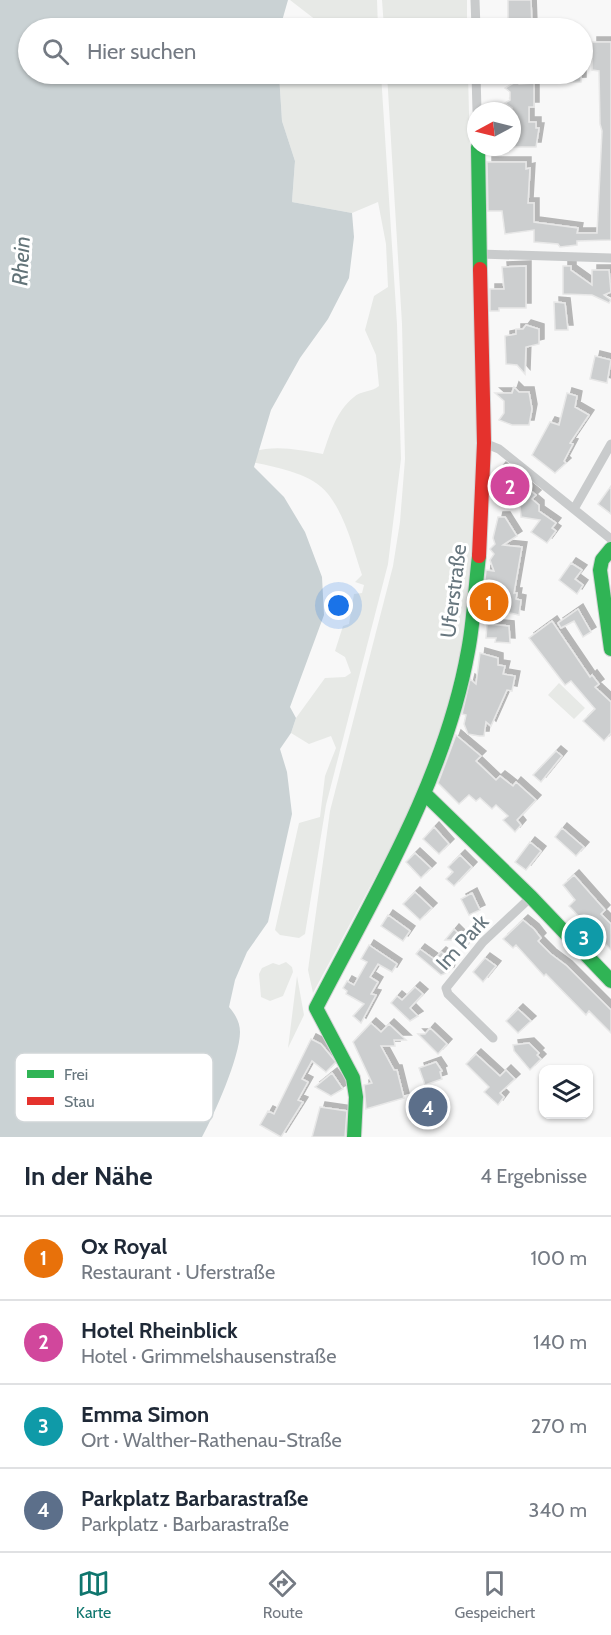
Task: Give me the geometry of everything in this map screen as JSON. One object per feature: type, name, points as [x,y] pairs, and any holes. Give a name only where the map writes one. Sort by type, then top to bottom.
[{"type":"street","points":[[475,0],[476,18]]},
{"type":"street","points":[[476,84],[477,102]]},
{"type":"street","name":"Uferstraße","points":[[354,1137],[358,1098],[356,1082],[316,1008],[425,794],[451,716],[468,652],[482,526],[484,443],[478,156]]},
{"type":"street","points":[[480,254],[611,258]]},
{"type":"street","points":[[484,443],[499,449],[611,540]]},
{"type":"street","points":[[574,509],[611,444]]},
{"type":"street","points":[[611,549],[602,560],[600,570],[611,649]]},
{"type":"street","points":[[425,794],[531,897],[611,981]]},
{"type":"street","name":"Im Park","points":[[494,1038],[448,994],[446,988],[483,942],[531,897]]},
{"type":"shaded area","points":[[290,0],[377,0],[378,18],[313,18]]},
{"type":"shaded area","points":[[382,0],[467,0],[467,18],[383,18]]},
{"type":"shaded area","points":[[280,84],[382,84],[397,324],[401,459],[388,564],[326,805],[305,934],[299,938],[280,935],[275,930],[299,823],[320,817],[325,776],[336,748],[331,736],[309,744],[291,733],[296,718],[325,678],[345,677],[351,673],[345,657],[335,651],[343,626],[349,624],[354,594],[362,593],[364,585],[355,582],[362,575],[344,523],[328,494],[310,479],[299,474],[239,459],[258,450],[280,448],[323,454],[334,423],[343,409],[357,395],[379,386],[376,355],[365,330],[374,296],[388,287],[386,244],[378,202],[352,213],[292,202],[295,161],[282,121]]},
{"type":"shaded area","points":[[388,84],[468,84],[467,156],[470,156],[478,462],[472,554],[461,650],[445,715],[410,812],[313,993],[308,970],[330,811],[393,566],[400,522],[405,459],[402,324]]},
{"type":"shaded area","points":[[559,683],[585,708],[574,719],[548,695]]},
{"type":"shaded area","points":[[286,962],[292,967],[293,972],[283,996],[270,1001],[261,997],[259,974],[262,968],[273,963],[279,965]]},
{"type":"shaded area","points":[[297,976],[304,1015],[288,1048]]},
{"type":"water","name":"Rhein","points":[[0,0],[288,0],[283,18],[18,18],[18,84],[280,84],[282,121],[295,161],[292,202],[352,213],[354,237],[349,278],[328,319],[300,358],[271,410],[254,467],[284,497],[305,532],[322,577],[324,615],[290,707],[296,718],[291,733],[280,749],[287,772],[292,814],[268,922],[247,952],[235,980],[229,1007],[235,1015],[240,1032],[236,1056],[226,1086],[213,1115],[213,1053],[15,1053],[15,1122],[210,1122],[202,1137],[0,1137]]},
{"type":"building","points":[[508,0],[531,0],[532,18],[508,18]]},
{"type":"building","points":[[593,42],[611,42],[611,240],[577,241],[577,245],[560,247],[558,244],[534,242],[534,230],[505,234],[502,211],[488,211],[487,162],[526,162],[526,169],[530,168],[528,203],[534,203],[534,222],[578,228],[577,233],[597,233],[602,131],[599,71],[593,70]]},
{"type":"building","points":[[512,84],[534,84],[534,107],[529,107],[529,122],[536,122],[536,128],[539,128],[536,147],[521,147],[521,102],[507,102],[510,100],[510,92],[505,88]]},
{"type":"building","points":[[526,266],[526,308],[499,308],[499,311],[490,311],[490,289],[504,289],[502,267]]},
{"type":"building","points":[[563,266],[571,266],[571,270],[592,285],[592,270],[609,270],[611,292],[604,295],[611,300],[609,303],[592,295],[563,294]]},
{"type":"building","points":[[554,302],[565,303],[568,330],[555,330]]},
{"type":"building","points":[[526,325],[539,329],[539,344],[526,347],[525,374],[517,365],[506,364],[505,336],[516,334],[516,329],[523,329]]},
{"type":"building","points":[[595,356],[611,360],[607,383],[590,379]]},
{"type":"building","points":[[514,387],[519,392],[529,392],[532,409],[529,425],[512,425],[499,420],[504,413],[504,401],[495,393],[512,393]]},
{"type":"building","points":[[567,393],[577,396],[575,407],[589,415],[570,443],[573,444],[564,461],[566,463],[555,473],[532,455],[550,422],[559,425]]},
{"type":"building","points":[[501,467],[536,495],[532,499],[539,505],[539,511],[556,523],[552,528],[556,531],[547,543],[531,532],[540,520],[521,517],[520,506],[508,497],[502,504],[492,496],[492,478]]},
{"type":"building","points":[[611,486],[611,514],[598,504]]},
{"type":"building","points":[[498,517],[505,517],[517,536],[503,545],[522,547],[514,593],[517,593],[516,599],[521,600],[519,615],[482,607],[486,570],[494,571],[490,560],[494,554],[490,549],[495,544],[493,538]]},
{"type":"building","points":[[571,563],[582,570],[575,579],[583,585],[577,594],[559,580]]},
{"type":"building","points":[[578,609],[591,632],[583,637],[574,621],[561,628],[558,623]]},
{"type":"building","points":[[552,621],[590,677],[592,675],[599,684],[595,687],[611,702],[611,733],[604,741],[583,721],[595,709],[571,681],[565,685],[529,638]]},
{"type":"building","points":[[487,624],[509,626],[510,643],[495,642],[496,638],[486,638]]},
{"type":"building","points":[[480,653],[498,658],[498,665],[505,666],[503,674],[515,676],[512,691],[507,690],[491,726],[486,722],[484,736],[468,734],[464,724],[466,715],[462,714],[470,679],[476,684]]},
{"type":"building","points":[[456,735],[481,756],[476,761],[496,780],[500,776],[513,786],[516,782],[536,800],[517,820],[521,825],[515,832],[503,820],[508,816],[496,805],[492,809],[480,798],[476,801],[469,795],[459,804],[438,783]]},
{"type":"building","points":[[556,751],[562,756],[541,782],[533,775]]},
{"type":"building","points":[[434,827],[449,844],[439,854],[423,839]]},
{"type":"building","points":[[562,828],[584,847],[576,856],[555,837]]},
{"type":"building","points":[[530,842],[541,851],[526,870],[515,862]]},
{"type":"building","points":[[415,853],[431,868],[421,878],[406,862]]},
{"type":"building","points":[[460,855],[472,867],[454,886],[446,879],[453,872],[448,867]]},
{"type":"building","points":[[574,875],[605,910],[601,914],[611,924],[611,950],[596,934],[583,926],[585,923],[569,906],[575,900],[563,885]]},
{"type":"building","points":[[415,892],[432,908],[420,920],[403,904]]},
{"type":"building","points":[[472,893],[480,910],[469,915],[461,899]]},
{"type":"building","points":[[388,915],[410,931],[403,941],[381,926]]},
{"type":"building","points":[[523,920],[541,938],[538,941],[611,1010],[611,1033],[589,1011],[586,1015],[546,974],[544,976],[516,945],[513,948],[503,939]]},
{"type":"building","points":[[454,929],[468,943],[463,949],[454,940],[445,940]]},
{"type":"building","points":[[369,945],[397,964],[392,972],[378,964],[370,977],[378,982],[371,994],[376,995],[361,1023],[353,1016],[364,1004],[346,994],[347,991],[343,988],[347,981],[354,985],[367,962],[361,959]]},
{"type":"building","points":[[420,949],[434,959],[441,952],[453,961],[449,972],[441,975],[416,954]]},
{"type":"building","points":[[485,958],[496,966],[483,982],[473,972]]},
{"type":"building","points":[[415,987],[423,994],[410,1008],[418,1016],[410,1021],[391,1003],[397,996],[402,1000]]},
{"type":"building","points":[[518,1009],[531,1021],[518,1033],[506,1021]]},
{"type":"building","points":[[371,1023],[381,1032],[389,1024],[406,1040],[394,1040],[395,1046],[381,1046],[394,1070],[397,1070],[404,1098],[366,1109],[364,1085],[372,1083],[353,1042]]},
{"type":"building","points":[[430,1028],[447,1044],[438,1054],[418,1034],[425,1034]]},
{"type":"building","points":[[311,1039],[321,1044],[336,1062],[326,1072],[312,1061],[302,1079],[308,1082],[298,1100],[303,1102],[281,1137],[260,1125],[268,1111],[274,1114]]},
{"type":"building","points":[[529,1043],[539,1053],[537,1055],[541,1059],[530,1070],[514,1051],[513,1045]]},
{"type":"building","points":[[476,1054],[500,1076],[506,1070],[515,1079],[500,1093],[504,1097],[498,1105],[484,1092],[489,1087],[466,1064]]},
{"type":"building","points":[[436,1062],[442,1071],[440,1072],[442,1079],[425,1085],[419,1068]]},
{"type":"building","points":[[332,1073],[343,1089],[331,1096],[315,1087]]},
{"type":"building","points":[[320,1107],[347,1111],[345,1137],[312,1137]]},
{"type":"traffic: fast","points":[[478,156],[480,269]]},
{"type":"traffic: fast","points":[[611,549],[602,560],[600,570],[611,649]]},
{"type":"traffic: fast","points":[[354,1137],[356,1097],[353,1078],[316,1008],[406,835],[443,745],[468,651],[479,556]]},
{"type":"traffic: fast","points":[[425,794],[531,897],[611,981]]},
{"type":"traffic: jam","points":[[479,556],[484,443],[480,269]]},
{"type":"place","name":"Hotel Rheinblick","points":[[510,486]]},
{"type":"place","name":"Ox Royal","points":[[489,602]]},
{"type":"place","name":"Emma Simon","points":[[584,937]]},
{"type":"place","name":"Parkplatz Barbarastraße","points":[[428,1107]]}]
